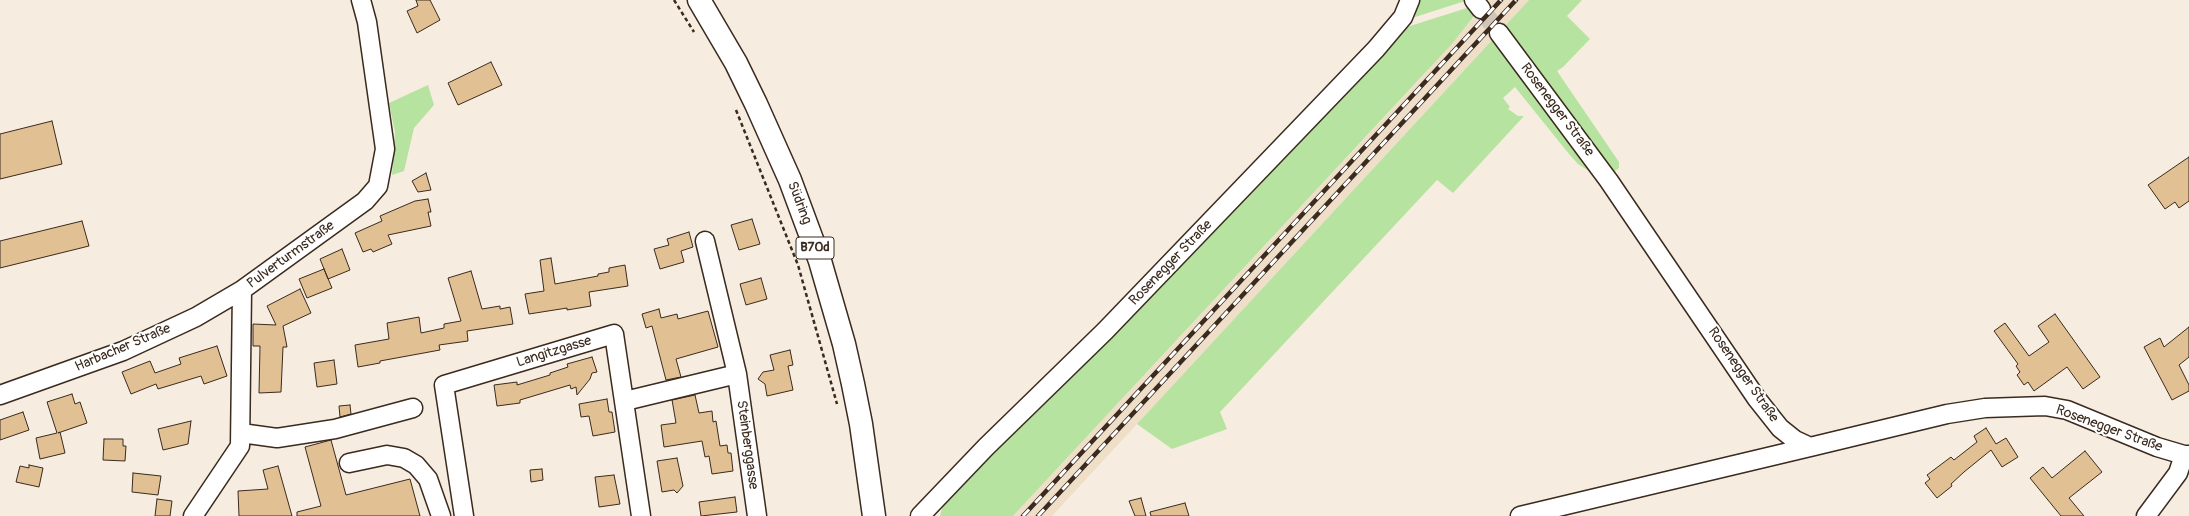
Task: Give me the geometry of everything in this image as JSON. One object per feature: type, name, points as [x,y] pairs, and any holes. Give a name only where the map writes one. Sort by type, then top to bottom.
[{"type":"main road","name":"Südring","points":[[699,0],[736,63],[765,124],[792,186],[820,261],[853,384],[861,424],[874,516]]},
{"type":"street","name":"Pulverturmstraße","points":[[194,516],[240,446],[242,290],[365,201],[378,186],[385,149],[368,22],[361,0]]},
{"type":"street","name":"Rosenegger Straße","points":[[920,516],[986,447],[1105,331],[1354,71],[1395,27],[1410,0]]},
{"type":"street","name":"Rosenegger Straße","points":[[1499,33],[1609,181],[1756,399],[1780,428],[1795,440],[1810,447],[1947,414],[1985,408],[2045,406],[2067,410],[2156,447],[2187,455]]},
{"type":"street","name":"Steinberggasse","points":[[704,241],[737,374],[757,516]]},
{"type":"street","name":"Harbacher Straße","points":[[0,395],[123,351],[196,317],[242,290]]},
{"type":"street","name":"Langitzgasse","points":[[464,516],[444,385],[614,334],[641,516]]},
{"type":"street","points":[[625,401],[737,374]]},
{"type":"street","points":[[241,433],[277,438],[335,429],[413,408]]},
{"type":"street","points":[[1520,516],[1810,447]]},
{"type":"street","points":[[349,463],[388,455],[404,458],[416,465],[428,479],[440,516]]},
{"type":"street","points":[[2146,516],[2178,472],[2187,455]]},
{"type":"path","points":[[674,0],[695,33]]},
{"type":"path","points":[[736,109],[798,265],[838,410]]},
{"type":"shaded area","points":[[1489,0],[1529,0],[1052,516],[1013,516],[1423,76]]},
{"type":"green space","points":[[1417,0],[1464,0],[1465,1],[1412,18]]},
{"type":"green space","points":[[1529,0],[1582,0],[1567,16],[1590,39],[1563,67],[1557,71],[1619,162],[1619,168],[1615,171],[1612,171],[1504,27]]},
{"type":"green space","points":[[1470,7],[1475,15],[1451,45],[1013,516],[940,516],[944,501],[1399,34],[1410,26]]},
{"type":"green space","points":[[1494,38],[1592,173],[1578,164],[1569,154],[1515,87],[1503,98],[1510,107],[1508,109],[1518,116],[1524,116],[1453,193],[1437,180],[1220,412],[1227,429],[1172,449],[1137,424]]},
{"type":"green space","points":[[428,85],[434,105],[414,128],[404,171],[392,175],[395,132],[389,103]]},
{"type":"building","points":[[416,0],[430,0],[440,20],[417,33],[407,11],[418,6]]},
{"type":"building","points":[[491,62],[502,85],[458,105],[448,83]]},
{"type":"building","points":[[52,121],[62,164],[0,179],[0,134]]},
{"type":"building","points":[[2189,157],[2189,201],[2179,208],[2175,202],[2165,209],[2148,185]]},
{"type":"building","points":[[426,173],[431,190],[418,192],[412,181]]},
{"type":"building","points":[[428,199],[431,212],[428,212],[431,226],[388,235],[392,244],[373,252],[371,249],[363,252],[355,233],[382,221],[380,216],[415,201]]},
{"type":"building","points":[[752,219],[760,244],[739,250],[731,225]]},
{"type":"building","points":[[82,221],[89,246],[0,268],[0,241]]},
{"type":"building","points":[[689,232],[693,247],[681,251],[684,262],[660,269],[654,249],[669,245],[667,239]]},
{"type":"building","points":[[342,249],[350,270],[328,279],[320,259]]},
{"type":"building","points":[[551,258],[555,284],[598,276],[598,274],[609,272],[609,268],[625,265],[628,286],[589,292],[591,306],[529,314],[525,294],[544,291],[540,260]]},
{"type":"building","points":[[324,269],[332,288],[307,298],[299,279]]},
{"type":"building","points":[[471,271],[482,309],[500,306],[500,309],[510,307],[513,324],[467,331],[468,341],[439,345],[440,350],[380,361],[380,363],[358,367],[355,345],[389,339],[387,323],[419,317],[421,333],[444,328],[444,324],[461,321],[448,278]]},
{"type":"building","points":[[761,278],[767,299],[746,305],[740,284]]},
{"type":"building","points":[[300,289],[311,313],[283,326],[287,347],[283,347],[281,392],[259,393],[260,346],[253,346],[253,324],[276,325],[267,306]]},
{"type":"building","points":[[659,309],[661,318],[677,314],[678,319],[708,311],[718,347],[676,359],[681,377],[666,380],[652,326],[646,328],[642,314]]},
{"type":"building","points":[[2055,314],[2100,377],[2083,389],[2067,367],[2034,391],[2028,382],[2024,385],[2017,375],[2020,372],[2016,366],[2018,364],[1994,331],[2005,323],[2029,356],[2049,342],[2038,326]]},
{"type":"building","points":[[2189,327],[2189,357],[2179,365],[2189,385],[2189,391],[2172,400],[2144,347],[2160,338],[2164,347]]},
{"type":"building","points":[[217,346],[227,376],[204,384],[201,376],[158,389],[156,384],[131,394],[122,372],[150,361],[155,373],[181,364],[179,358]]},
{"type":"building","points":[[790,350],[793,365],[788,366],[793,390],[767,396],[765,384],[758,379],[763,372],[774,370],[770,355]]},
{"type":"building","points":[[592,357],[597,372],[592,373],[590,379],[577,395],[576,387],[571,389],[570,385],[520,400],[520,403],[497,406],[494,385],[517,382],[517,385],[550,375],[550,373],[568,367],[567,364]]},
{"type":"building","points":[[334,360],[337,384],[317,387],[314,363]]},
{"type":"building","points":[[72,394],[75,404],[80,402],[87,423],[60,432],[65,453],[40,459],[36,438],[57,433],[47,402]]},
{"type":"building","points":[[695,395],[699,413],[712,411],[713,422],[716,421],[720,446],[727,445],[728,453],[731,453],[733,471],[712,474],[709,456],[705,457],[702,441],[664,447],[661,425],[676,423],[672,400]]},
{"type":"building","points":[[607,399],[609,412],[612,412],[615,432],[593,436],[589,416],[581,417],[579,404]]},
{"type":"building","points":[[350,405],[351,414],[340,417],[339,406]]},
{"type":"building","points":[[23,412],[29,430],[0,440],[0,420]]},
{"type":"building","points":[[191,421],[188,444],[163,450],[158,429]]},
{"type":"building","points":[[1986,428],[1996,444],[2006,438],[2018,457],[2002,467],[1991,450],[1964,472],[1951,484],[1952,486],[1937,498],[1925,483],[1930,479],[1927,475],[1951,457],[1954,460],[1977,442],[1974,436]]},
{"type":"building","points":[[104,439],[123,439],[123,446],[126,446],[125,461],[103,460]]},
{"type":"building","points":[[331,440],[346,495],[410,479],[420,516],[297,516],[297,512],[321,506],[305,447]]},
{"type":"building","points":[[2085,451],[2102,472],[2069,498],[2084,516],[2061,516],[2030,478],[2043,467],[2052,478]]},
{"type":"building","points":[[677,458],[683,486],[677,493],[674,490],[662,492],[657,461]]},
{"type":"building","points":[[29,465],[43,468],[39,487],[16,482],[20,466],[29,468]]},
{"type":"building","points":[[278,466],[292,516],[239,516],[238,491],[268,489],[263,470]]},
{"type":"building","points":[[542,469],[543,480],[531,482],[530,470]]},
{"type":"building","points":[[133,473],[161,476],[158,495],[132,492]]},
{"type":"building","points":[[614,475],[620,504],[599,507],[595,477]]},
{"type":"building","points":[[735,497],[737,512],[701,516],[699,502]]},
{"type":"building","points":[[1141,498],[1146,516],[1135,516],[1129,501]]},
{"type":"building","points":[[157,499],[172,501],[170,516],[155,516]]},
{"type":"building","points":[[1185,503],[1189,516],[1151,516],[1150,512]]},
{"type":"tunnel","points":[[1481,9],[1499,33]]},
{"type":"railway","points":[[1023,516],[1501,0]]},
{"type":"railway","points":[[1038,516],[1516,0]]}]
